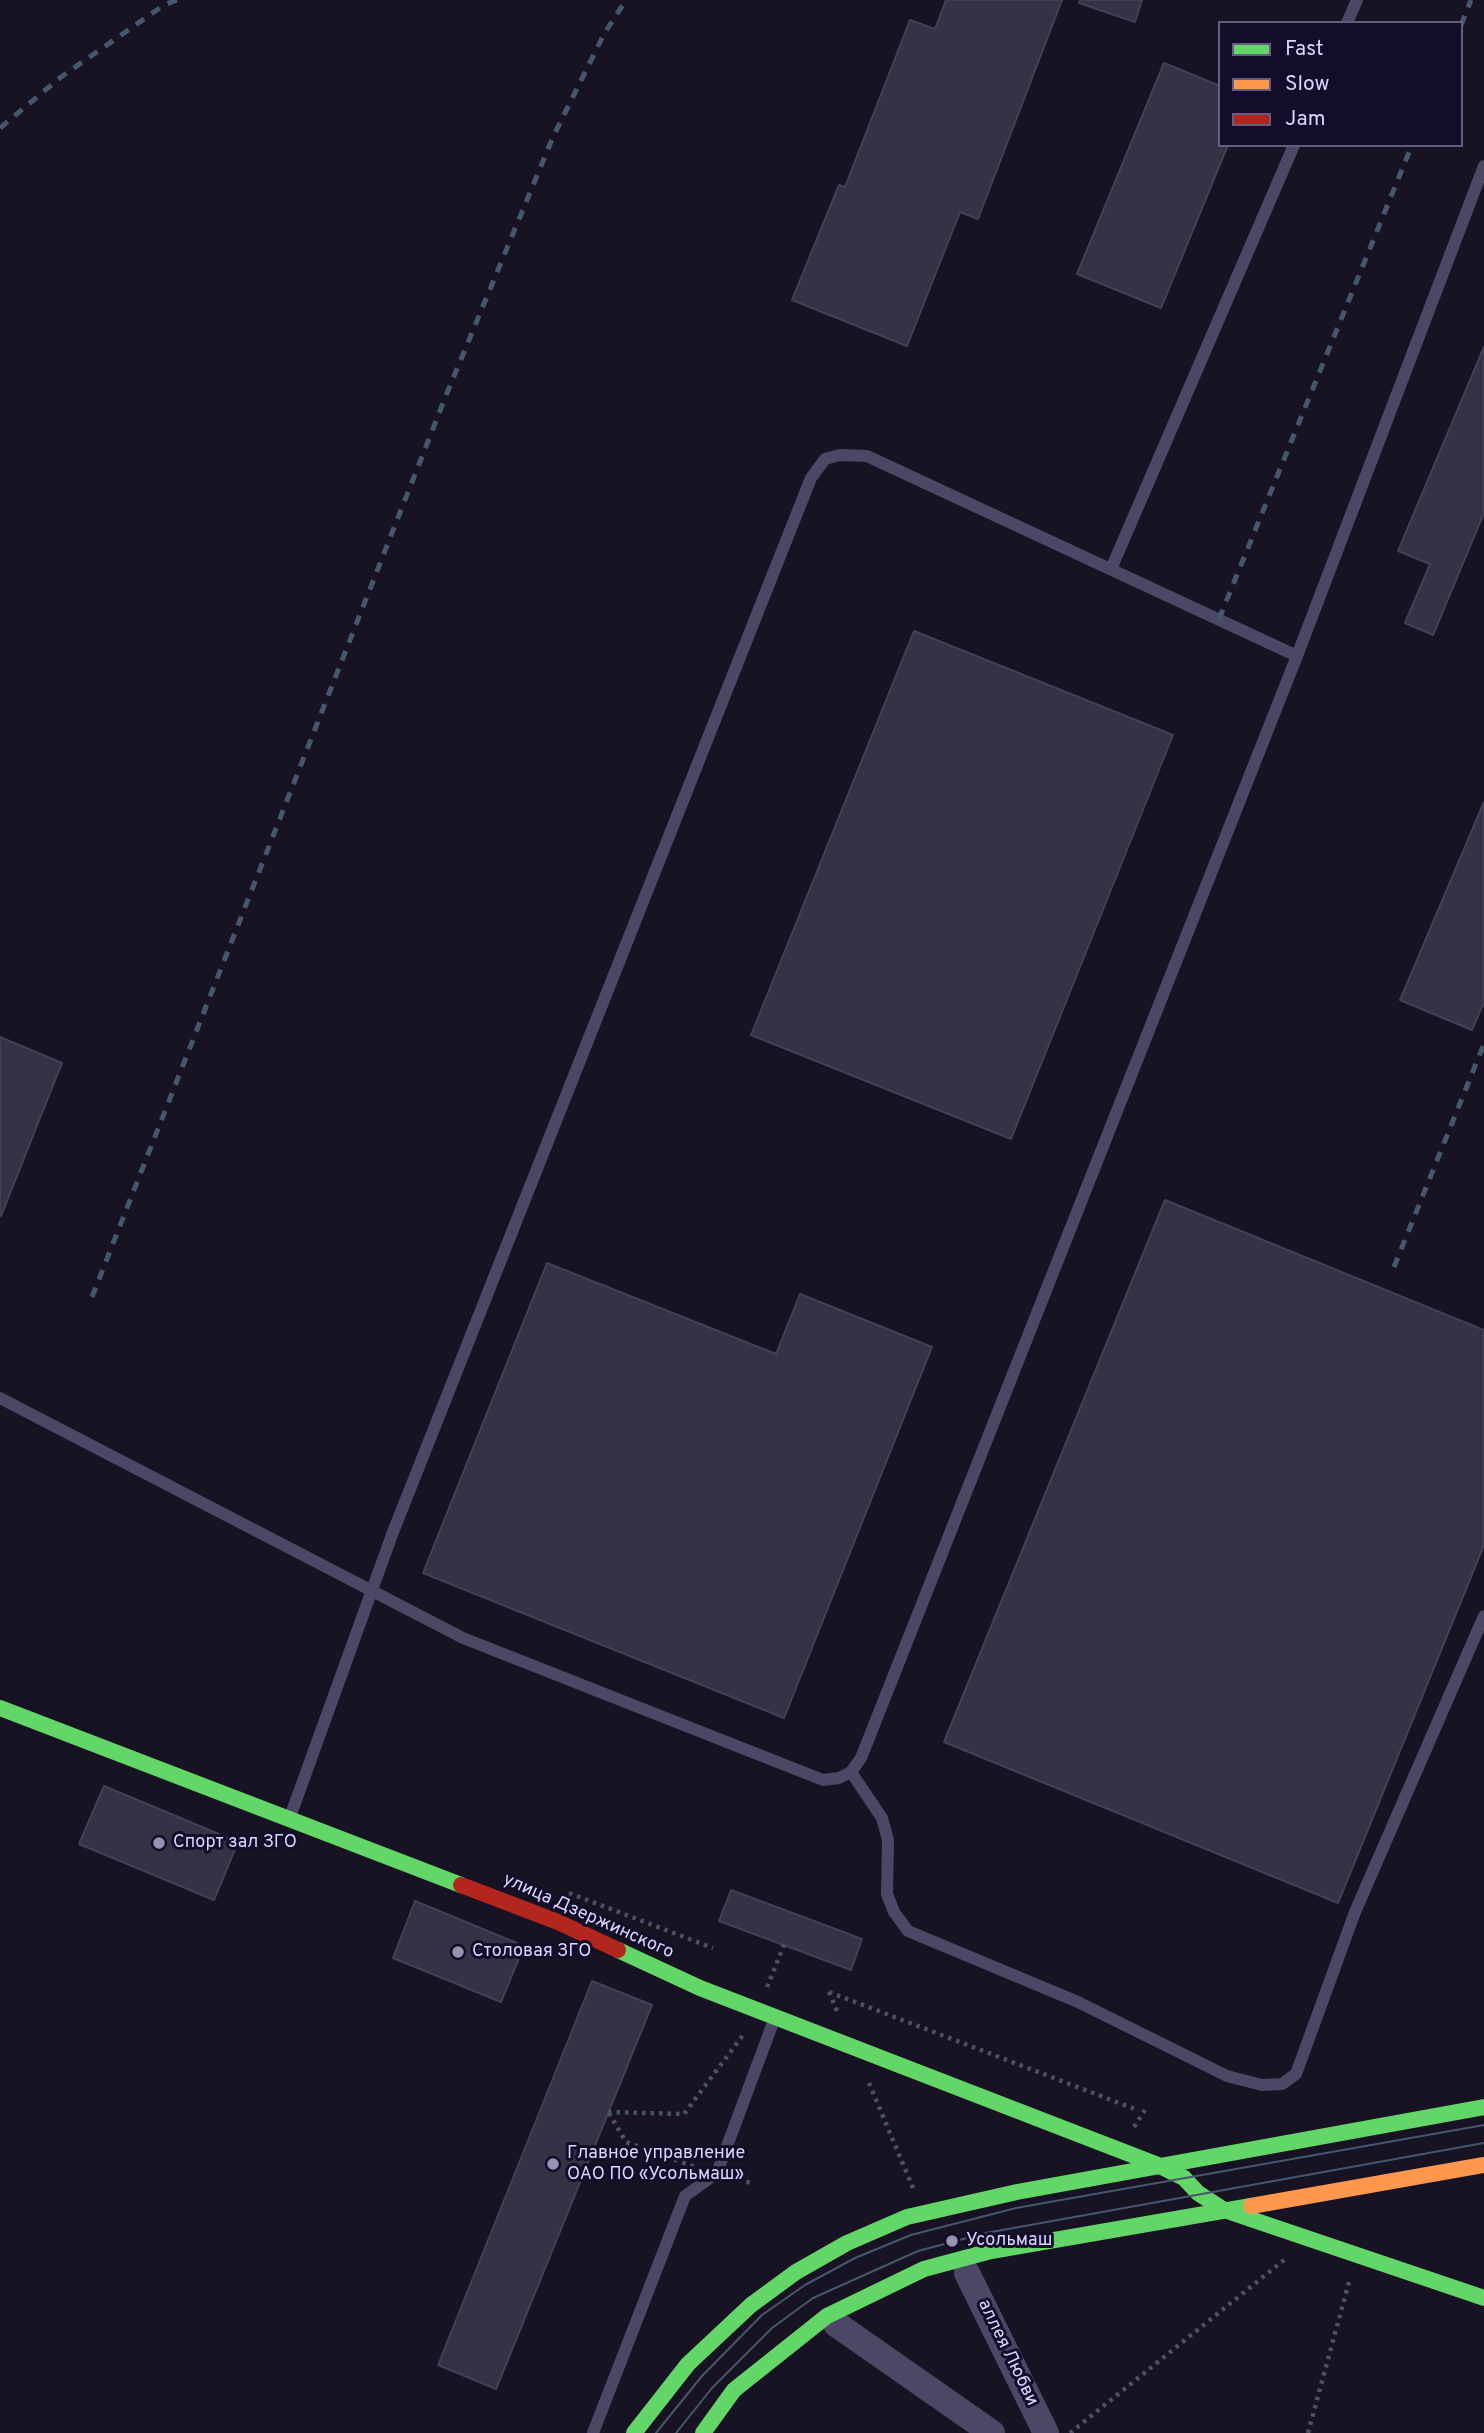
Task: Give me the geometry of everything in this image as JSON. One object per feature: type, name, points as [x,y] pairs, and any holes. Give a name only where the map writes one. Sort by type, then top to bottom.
[{"type":"main road","name":"улица Дзержинского","points":[[0,1708],[558,1922],[700,1988],[1158,2165],[1184,2178],[1198,2193],[1224,2210]]},
{"type":"main road","points":[[634,2433],[688,2364],[751,2305],[796,2272],[847,2242],[907,2217],[1158,2165],[1484,2108]]},
{"type":"main road","points":[[703,2433],[734,2390],[827,2316],[924,2269],[991,2251],[1484,2165]]},
{"type":"main road","points":[[1224,2210],[1484,2298]]},
{"type":"street","name":"аллея Любви","points":[[967,2273],[1046,2433]]},
{"type":"street","points":[[836,2324],[992,2433]]},
{"type":"lane","points":[[1348,21],[1357,0]]},
{"type":"lane","points":[[1111,569],[1293,147]]},
{"type":"lane","points":[[0,1398],[463,1638],[823,1780],[839,1778],[851,1772],[861,1758],[1297,656],[1484,166]]},
{"type":"lane","points":[[290,1818],[372,1591],[811,478],[825,459],[840,455],[867,456],[1297,656]]},
{"type":"lane","points":[[851,1772],[882,1818],[888,1840],[887,1894],[894,1912],[908,1931],[1078,2001],[1227,2076],[1262,2085],[1282,2084],[1297,2074],[1355,1912],[1484,1616]]},
{"type":"lane","points":[[593,2433],[685,2196],[717,2173],[775,2017]]},
{"type":"path","points":[[763,1996],[784,1945]]},
{"type":"path","points":[[829,1992],[1135,2109]]},
{"type":"path","points":[[668,2159],[626,2142],[608,2112],[684,2114],[751,2025]]},
{"type":"path","points":[[868,2081],[913,2190]]},
{"type":"path","points":[[1132,2131],[1144,2110]]},
{"type":"path","points":[[1070,2433],[1285,2259]]},
{"type":"path","points":[[1308,2433],[1350,2279]]},
{"type":"building","points":[[946,0],[1062,0],[978,219],[960,212],[907,346],[792,300],[839,185],[845,187],[910,20],[935,29]]},
{"type":"building","points":[[1080,0],[1142,0],[1135,22],[1079,3]]},
{"type":"building","points":[[1164,63],[1218,85],[1218,147],[1227,147],[1161,308],[1077,274]]},
{"type":"building","points":[[1484,347],[1484,513],[1433,635],[1405,623],[1430,564],[1398,551]]},
{"type":"building","points":[[914,631],[1173,735],[1011,1139],[751,1035]]},
{"type":"building","points":[[1484,802],[1484,1002],[1472,1030],[1400,1000]]},
{"type":"building","points":[[0,1037],[62,1063],[1,1216],[0,1216]]},
{"type":"building","points":[[1165,1200],[1484,1330],[1484,1545],[1338,1903],[944,1742]]},
{"type":"building","points":[[547,1263],[776,1354],[800,1294],[932,1347],[784,1718],[423,1573]]},
{"type":"building","name":"Спорт зал ЗГО","points":[[104,1786],[238,1842],[214,1900],[79,1844]]},
{"type":"building","points":[[731,1890],[862,1939],[851,1970],[719,1921]]},
{"type":"building","name":"Столовая ЗГО","points":[[415,1901],[524,1946],[501,2002],[393,1958]]},
{"type":"building","name":"Главное управление ОАО ПО «Усольмаш»","points":[[592,1981],[652,2005],[496,2389],[438,2365]]},
{"type":"tram line","points":[[656,2433],[702,2376],[762,2315],[805,2285],[855,2258],[911,2235],[1016,2208],[1484,2125]]},
{"type":"tram line","points":[[676,2433],[712,2388],[772,2328],[813,2298],[918,2251],[986,2233],[1484,2143]]},
{"type":"railway","points":[[0,128],[61,77],[164,5],[177,0]]},
{"type":"railway","points":[[92,1297],[445,398],[553,137],[604,34],[626,0]]},
{"type":"railway","points":[[1463,21],[1471,0]]},
{"type":"railway","points":[[1219,619],[1411,147]]},
{"type":"railway","points":[[1394,1267],[1484,1044]]},
{"type":"traffic: fast","points":[[0,1708],[461,1885]]},
{"type":"traffic: fast","points":[[618,1950],[700,1988],[1158,2165],[1184,2178],[1198,2193],[1224,2210],[1484,2298]]},
{"type":"traffic: fast","points":[[634,2433],[688,2364],[751,2305],[796,2272],[847,2243],[907,2217],[1017,2192],[1484,2107]]},
{"type":"traffic: fast","points":[[703,2433],[734,2390],[827,2316],[924,2269],[991,2251],[1251,2206]]},
{"type":"traffic: slow","points":[[1251,2206],[1484,2165]]},
{"type":"traffic: jam","points":[[461,1885],[558,1922],[618,1950]]},
{"type":"place","name":"Спорт зал ЗГО","points":[[159,1843]]},
{"type":"place","name":"Столовая ЗГО","points":[[458,1952]]},
{"type":"place","name":"Главное управление ОАО ПО «Усольмаш»","points":[[553,2164]]},
{"type":"place","name":"Усольмаш","points":[[952,2241]]}]
